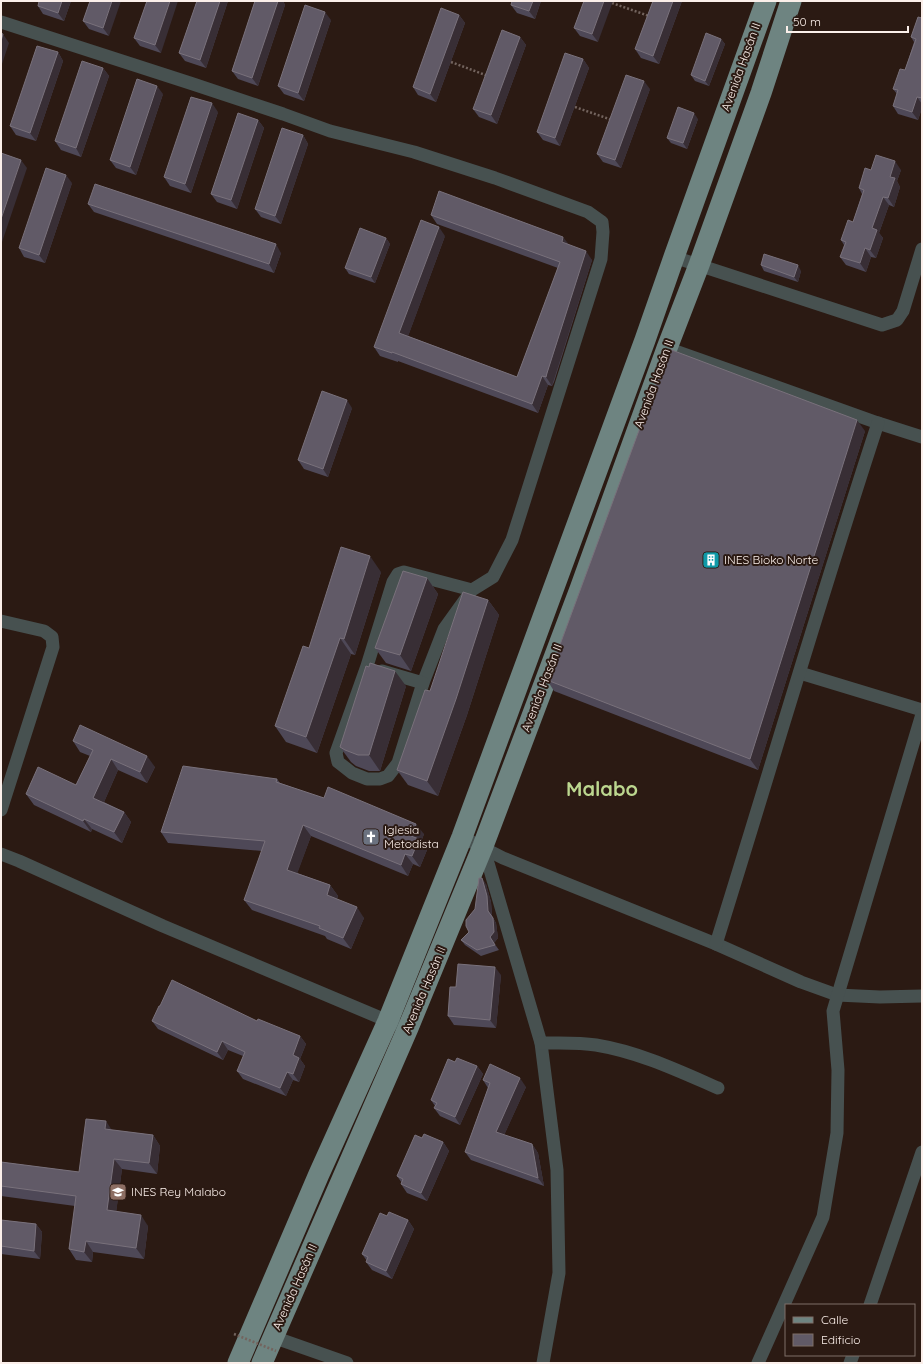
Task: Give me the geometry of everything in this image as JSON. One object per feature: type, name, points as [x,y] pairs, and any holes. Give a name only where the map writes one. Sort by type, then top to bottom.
[{"type":"main road","name":"Avenida Hasán II","points":[[238,1363],[319,1174],[388,1021],[462,837],[646,340],[674,257],[766,1]]},
{"type":"main road","name":"Avenida Hasán II","points":[[271,1350],[408,1028],[483,846],[580,589],[667,348],[699,265],[758,100],[791,1]]},
{"type":"street","points":[[1,22],[193,84],[330,131],[414,152],[495,178],[588,212],[602,222],[602,259],[512,540],[493,577],[472,590],[444,629],[423,684],[398,763],[388,776],[380,779],[367,779],[352,773],[338,762],[336,754],[367,666],[393,582],[398,574],[404,572],[472,590]]},
{"type":"street","points":[[674,257],[882,325],[897,320],[902,311],[922,249]]},
{"type":"street","points":[[667,348],[922,438]]},
{"type":"street","points":[[716,944],[800,673],[834,556],[878,423]]},
{"type":"street","points":[[1,621],[44,631],[52,637],[53,647],[1,810]]},
{"type":"street","points":[[367,666],[423,684]]},
{"type":"street","points":[[800,673],[922,710]]},
{"type":"street","points":[[758,1363],[823,1217],[837,1133],[838,1070],[833,1011],[922,714]]},
{"type":"street","points":[[462,837],[483,846],[503,858],[716,944],[801,982],[837,995],[880,997],[922,996]]},
{"type":"street","points":[[483,846],[541,1043],[557,1170],[559,1273],[543,1363]]},
{"type":"street","points":[[1,854],[20,861],[163,926],[388,1021],[408,1028]]},
{"type":"street","points":[[541,1043],[596,1045],[627,1052],[718,1088]]},
{"type":"street","points":[[870,1304],[922,1152]]},
{"type":"street","points":[[271,1350],[347,1363]]},
{"type":"path","points":[[612,3],[655,18]]},
{"type":"path","points":[[451,62],[494,78]]},
{"type":"path","points":[[575,107],[618,122]]},
{"type":"path","points":[[234,1334],[271,1350]]},
{"type":"building","points":[[39,1],[62,1],[58,13],[38,6]]},
{"type":"building","points":[[90,1],[112,1],[103,28],[83,21]]},
{"type":"building","points":[[147,1],[170,1],[155,45],[134,38]]},
{"type":"building","points":[[197,1],[220,1],[200,60],[179,53]]},
{"type":"building","points":[[255,1],[278,1],[252,78],[232,71]]},
{"type":"building","points":[[512,1],[533,1],[529,11],[511,5]]},
{"type":"building","points":[[584,1],[604,1],[592,34],[574,28]]},
{"type":"building","points":[[653,1],[673,1],[653,56],[635,49]]},
{"type":"building","points":[[305,5],[325,12],[298,93],[278,86]]},
{"type":"building","points":[[441,8],[459,15],[430,94],[413,87]]},
{"type":"building","points":[[918,17],[922,18],[922,98],[917,97],[912,112],[893,106],[898,90],[893,89],[900,69],[905,70],[916,39],[911,37]]},
{"type":"building","points":[[502,30],[520,37],[491,115],[473,109]]},
{"type":"building","points":[[706,33],[721,39],[705,81],[691,75]]},
{"type":"building","points":[[37,46],[58,52],[30,133],[10,126]]},
{"type":"building","points":[[565,53],[583,59],[555,138],[537,132]]},
{"type":"building","points":[[82,61],[103,68],[76,148],[55,141]]},
{"type":"building","points":[[626,75],[644,81],[615,160],[597,154]]},
{"type":"building","points":[[137,79],[157,86],[130,167],[110,160]]},
{"type":"building","points":[[191,97],[212,103],[185,184],[164,177]]},
{"type":"building","points":[[678,107],[694,113],[683,143],[667,138]]},
{"type":"building","points":[[238,113],[258,120],[231,200],[211,194]]},
{"type":"building","points":[[282,128],[303,135],[275,216],[255,209]]},
{"type":"building","points":[[1,153],[21,160],[1,219]]},
{"type":"building","points":[[876,155],[895,161],[890,177],[895,178],[888,198],[883,197],[872,228],[877,230],[870,250],[865,248],[860,263],[840,257],[846,242],[841,240],[848,220],[853,222],[864,190],[859,188],[865,168],[871,170]]},
{"type":"building","points":[[46,168],[66,175],[39,255],[19,248]]},
{"type":"building","points":[[95,184],[276,244],[269,264],[88,204]]},
{"type":"building","points":[[439,191],[563,237],[562,242],[586,251],[546,377],[542,376],[532,404],[392,352],[374,347],[421,220],[439,227],[399,333],[517,377],[560,262],[431,215]]},
{"type":"building","points":[[360,228],[386,238],[371,277],[345,268]]},
{"type":"building","points":[[764,254],[798,265],[794,277],[761,265]]},
{"type":"building","name":"INES Bioko Norte","points":[[669,349],[857,420],[750,759],[547,680]]},
{"type":"building","points":[[322,391],[347,400],[323,469],[298,460]]},
{"type":"building","points":[[341,547],[370,556],[344,639],[340,638],[306,737],[275,726],[303,646],[309,648]]},
{"type":"building","points":[[403,571],[427,578],[400,655],[375,648]]},
{"type":"building","points":[[463,592],[488,600],[456,699],[427,781],[397,770],[425,690],[430,691]]},
{"type":"building","points":[[370,663],[395,671],[369,755],[358,755],[340,747],[366,666],[369,667]]},
{"type":"building","points":[[80,725],[147,756],[140,772],[111,759],[93,798],[124,812],[114,832],[84,819],[83,821],[26,794],[38,767],[76,785],[93,750],[73,741]]},
{"type":"building","points":[[183,766],[277,779],[276,782],[324,798],[328,787],[416,824],[411,836],[419,839],[412,856],[405,854],[401,865],[303,825],[287,870],[330,885],[327,895],[357,907],[343,938],[319,928],[320,926],[244,900],[265,841],[161,832]]},
{"type":"building","points":[[479,878],[482,878],[487,896],[488,911],[493,918],[494,932],[490,937],[495,945],[477,950],[461,940],[469,932],[466,926],[466,920],[475,909]]},
{"type":"building","points":[[458,964],[495,967],[490,1020],[448,1016],[450,987],[456,987]]},
{"type":"building","points":[[172,980],[257,1021],[258,1019],[300,1036],[293,1055],[299,1058],[293,1074],[287,1072],[280,1088],[237,1071],[245,1052],[222,1041],[217,1052],[152,1021]]},
{"type":"building","points":[[457,1058],[477,1066],[455,1117],[434,1108],[437,1103],[431,1100],[448,1059],[455,1062]]},
{"type":"building","points":[[490,1064],[520,1078],[496,1132],[532,1144],[538,1178],[465,1152],[490,1083],[483,1080]]},
{"type":"building","points":[[86,1119],[106,1121],[105,1129],[153,1135],[149,1163],[114,1159],[107,1210],[141,1215],[136,1248],[86,1241],[84,1252],[69,1249],[76,1196],[1,1186],[1,1162],[79,1172]]},
{"type":"building","points":[[424,1134],[443,1142],[421,1193],[401,1184],[403,1179],[397,1176],[415,1135],[422,1138]]},
{"type":"building","points":[[389,1212],[408,1220],[386,1271],[366,1262],[368,1257],[362,1254],[380,1213],[387,1216]]},
{"type":"building","points":[[1,1220],[36,1224],[34,1251],[1,1246]]},
{"type":"place","name":"INES Bioko Norte","points":[[711,560]]},
{"type":"place","name":"Iglesia Metodista","points":[[371,837]]},
{"type":"place","name":"INES Rey Malabo","points":[[118,1192]]},
{"type":"district","name":"Malabo","points":[[602,789]]}]
